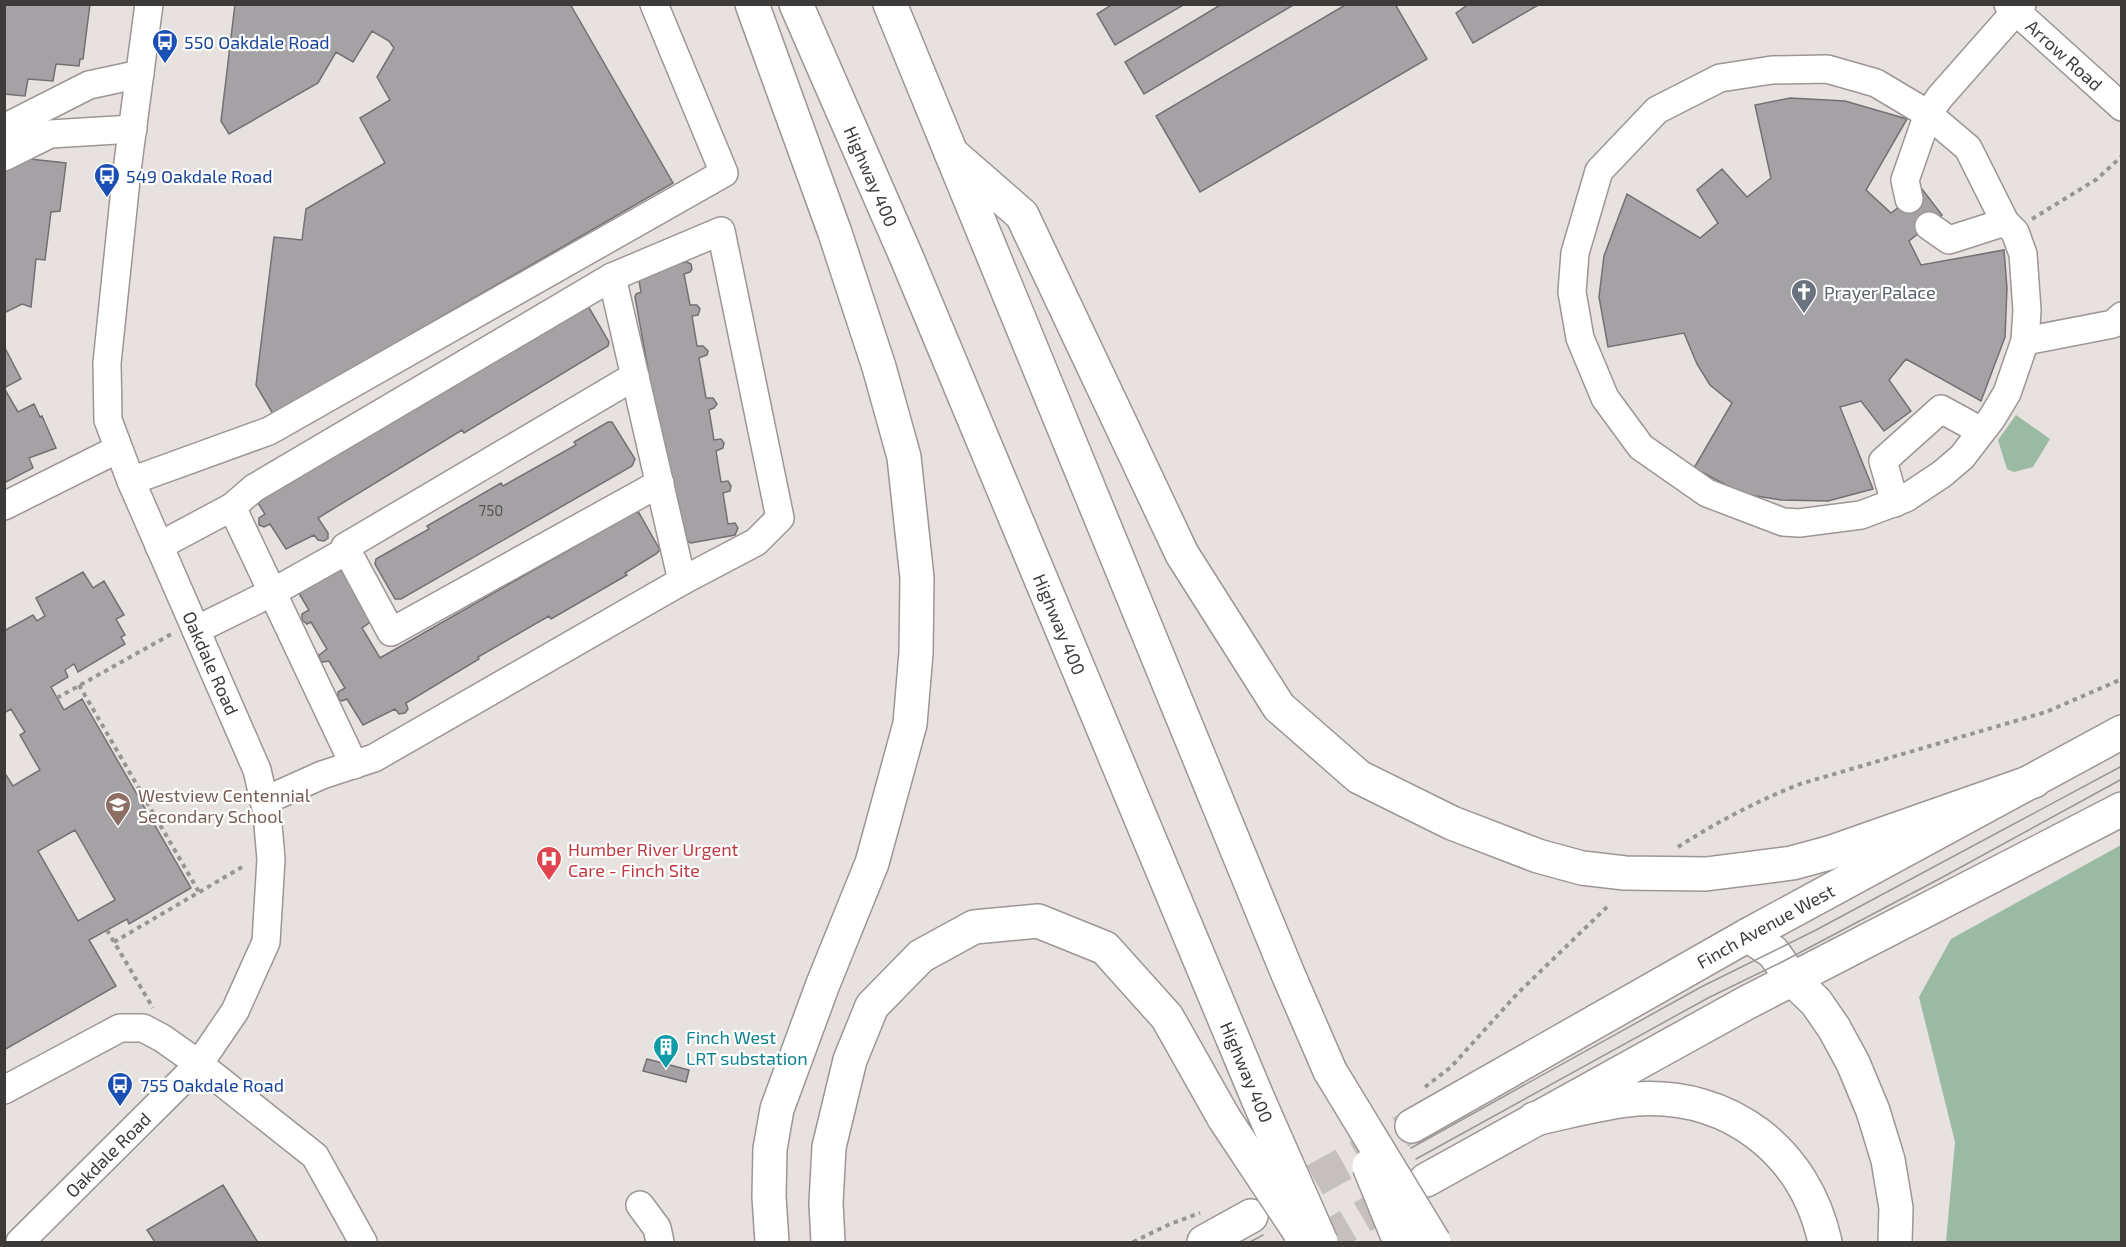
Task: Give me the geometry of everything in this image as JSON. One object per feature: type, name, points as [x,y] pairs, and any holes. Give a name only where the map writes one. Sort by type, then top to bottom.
[{"type":"main road","points":[[752,4],[835,233],[879,367],[904,458],[917,579],[916,652],[910,724],[872,864],[823,984],[777,1109],[770,1149],[769,1197],[772,1242]]},
{"type":"main road","name":"Highway 400","points":[[796,4],[906,256],[1258,1099],[1321,1242]]},
{"type":"main road","points":[[890,4],[1400,1242]]},
{"type":"main road","points":[[951,153],[1022,215],[1182,554],[1279,707],[1359,777],[1452,823],[1538,856],[1582,868],[1625,873],[1706,874],[1792,863],[1829,853],[2034,781]]},
{"type":"main road","name":"Finch Avenue West","points":[[1412,1126],[1748,935],[2121,732]]},
{"type":"main road","points":[[1426,1180],[1746,1003],[2121,809]]},
{"type":"main road","points":[[828,1242],[826,1203],[829,1147],[850,1060],[872,1006],[921,956],[974,927],[1038,921],[1105,948],[1167,1017],[1224,1118],[1307,1242]]},
{"type":"main road","points":[[1748,935],[1773,952],[1793,980],[1816,1002],[1834,1028],[1853,1063],[1873,1111],[1890,1170],[1896,1208],[1895,1242]]},
{"type":"main road","points":[[1330,1071],[1434,1242]]},
{"type":"main road","points":[[1533,1119],[1638,1099],[1690,1102],[1722,1112],[1752,1128],[1778,1150],[1800,1180],[1820,1220],[1825,1242]]},
{"type":"main road","points":[[1203,1227],[1251,1216]]},
{"type":"street","name":"Oakdale Road","points":[[20,1242],[199,1064],[235,1011],[266,942],[271,859],[264,801],[257,770],[186,631],[159,546],[108,420],[107,363],[149,4]]},
{"type":"street","points":[[131,481],[269,431],[724,173],[654,4]]},
{"type":"street","points":[[1909,199],[1905,180],[1928,114],[2015,7]]},
{"type":"street","name":"Arrow Road","points":[[2015,7],[2121,107]]},
{"type":"street","points":[[1827,69],[1876,83],[1928,114],[1968,148],[2010,227],[2023,254],[2027,310],[2025,341],[2007,393],[1992,418],[1962,457],[1942,474],[1895,503],[1861,515],[1798,523],[1783,522],[1707,494],[1641,447],[1605,398],[1580,338],[1572,292],[1575,253],[1599,171],[1658,110],[1720,78],[1772,70],[1827,69]]},
{"type":"street","points":[[4,128],[89,85],[140,74]]},
{"type":"street","points":[[4,157],[50,134],[133,129]]},
{"type":"street","points":[[1929,226],[1948,240],[2010,227]]},
{"type":"street","points":[[159,546],[232,507],[254,488],[612,277],[721,231],[780,518],[756,542],[682,581],[374,758],[322,775],[264,801]]},
{"type":"street","points":[[612,277],[682,581]]},
{"type":"street","points":[[2025,341],[2113,324],[2121,316]]},
{"type":"street","points":[[635,376],[345,547],[391,632],[660,483]]},
{"type":"street","points":[[1895,503],[1883,461],[1941,409],[1982,431]]},
{"type":"street","points":[[4,506],[118,449]]},
{"type":"street","points":[[232,507],[354,765]]},
{"type":"street","points":[[186,631],[273,592],[346,551]]},
{"type":"street","points":[[4,1090],[120,1028],[143,1029],[162,1038],[199,1064],[315,1156],[363,1242]]},
{"type":"street","points":[[640,1205],[657,1228],[660,1242]]},
{"type":"path","points":[[2010,227],[2097,179],[2121,156]]},
{"type":"path","points":[[57,698],[186,631]]},
{"type":"path","points":[[1678,847],[1727,818],[1800,784],[2046,712],[2121,679]]},
{"type":"path","points":[[80,685],[199,892]]},
{"type":"path","points":[[114,942],[242,867]]},
{"type":"path","points":[[1423,1089],[1451,1067],[1518,994],[1608,906]]},
{"type":"path","points":[[107,930],[154,1011]]},
{"type":"path","points":[[1133,1242],[1170,1224],[1203,1227]]},
{"type":"green space","points":[[2016,415],[2050,439],[2033,467],[2014,472],[2007,469],[1998,440]]},
{"type":"green space","points":[[2121,845],[2121,1242],[1946,1242],[1955,1142],[1919,997],[1951,939]]},
{"type":"building","points":[[4,4],[90,4],[83,59],[80,59],[79,66],[56,64],[53,81],[28,79],[25,96],[4,94]]},
{"type":"building","points":[[235,4],[570,4],[673,183],[273,414],[256,385],[274,237],[302,240],[306,209],[385,163],[360,118],[390,100],[377,77],[394,48],[389,41],[372,31],[353,62],[336,52],[318,83],[229,134],[221,121]]},
{"type":"building","points":[[1113,4],[1185,4],[1115,45],[1097,14]]},
{"type":"building","points":[[1222,4],[1295,4],[1144,94],[1125,62]]},
{"type":"building","points":[[1347,4],[1395,4],[1427,59],[1200,192],[1156,116]]},
{"type":"building","points":[[1469,4],[1540,4],[1473,43],[1456,13]]},
{"type":"building","name":"Prayer Palace","points":[[1790,98],[1845,101],[1907,119],[1866,190],[1891,213],[1922,189],[1942,215],[1909,241],[1921,265],[2004,250],[2007,288],[2005,337],[1981,401],[1906,359],[1889,380],[1911,411],[1884,431],[1861,401],[1840,407],[1873,489],[1828,501],[1781,500],[1743,494],[1694,468],[1732,403],[1710,385],[1697,364],[1684,333],[1608,347],[1599,297],[1604,256],[1627,194],[1700,238],[1718,223],[1697,190],[1722,169],[1747,197],[1771,178],[1755,105]]},
{"type":"building","points":[[30,159],[66,163],[60,211],[51,212],[45,260],[36,259],[31,307],[22,304],[4,313],[4,172]]},
{"type":"building","points":[[687,262],[691,264],[692,269],[684,274],[690,305],[697,305],[700,309],[698,315],[692,316],[697,346],[703,346],[708,351],[707,355],[699,358],[706,398],[713,398],[717,404],[709,410],[714,440],[721,439],[724,443],[723,448],[716,451],[721,482],[728,481],[731,486],[730,491],[723,493],[728,524],[735,523],[738,528],[735,535],[691,543],[685,540],[678,501],[671,498],[635,297],[641,292],[638,275],[642,270]]},
{"type":"building","points":[[588,306],[609,342],[608,346],[464,433],[462,430],[318,518],[328,533],[328,538],[324,541],[318,540],[314,535],[286,549],[270,524],[264,527],[259,525],[259,518],[265,514],[256,500]]},
{"type":"building","points":[[4,346],[21,379],[4,388]]},
{"type":"building","points":[[4,388],[18,412],[34,404],[56,448],[29,458],[33,468],[4,483]]},
{"type":"building","points":[[608,422],[612,422],[635,459],[632,466],[401,599],[395,599],[375,564],[376,559],[429,529],[427,526],[501,483],[503,486],[576,445],[574,442]]},
{"type":"building","points":[[635,512],[639,513],[660,550],[625,573],[627,575],[551,619],[549,616],[478,657],[479,659],[406,703],[408,709],[405,713],[399,714],[395,709],[363,725],[347,699],[342,701],[338,699],[338,692],[345,688],[329,661],[320,660],[319,655],[327,649],[311,622],[307,624],[302,620],[302,614],[309,610],[300,592],[340,569],[370,619],[369,623],[362,628],[380,658]]},
{"type":"building","points":[[83,572],[93,588],[104,581],[124,615],[116,619],[125,635],[121,637],[125,644],[78,672],[74,664],[65,670],[68,677],[51,687],[64,710],[82,699],[191,888],[129,924],[127,919],[89,940],[116,986],[4,1050],[4,776],[6,775],[13,786],[40,770],[20,735],[25,732],[11,709],[4,713],[4,631],[33,615],[37,621],[45,616],[36,598]],"holes":[[[75,830],[115,900],[78,921],[38,851]]]},
{"type":"building","name":"Finch West LRT substation","points":[[647,1059],[689,1070],[686,1082],[643,1071]]},
{"type":"building","points":[[223,1185],[257,1241],[155,1242],[147,1230]]},
{"type":"tunnel","points":[[1272,1204],[1412,1126]]},
{"type":"tunnel","points":[[1320,1242],[1408,1190]]},
{"type":"tram line","points":[[1411,1148],[1701,987],[1816,930],[2122,766]]},
{"type":"tram line","points":[[1416,1159],[1708,998],[1780,963],[1941,878],[2122,779]]},
{"type":"tram line","points":[[1250,1242],[1263,1235]]},
{"type":"place","name":"550 Oakdale Road","points":[[165,65]]},
{"type":"place","name":"549 Oakdale Road","points":[[107,199]]},
{"type":"place","name":"Prayer Palace","points":[[1804,315]]},
{"type":"place","name":"Westview Centennial Secondary School","points":[[118,828]]},
{"type":"place","name":"Humber River Urgent Care - Finch Site","points":[[549,882]]},
{"type":"place","name":"Finch West LRT substation","points":[[666,1070]]},
{"type":"place","name":"755 Oakdale Road","points":[[120,1108]]}]
